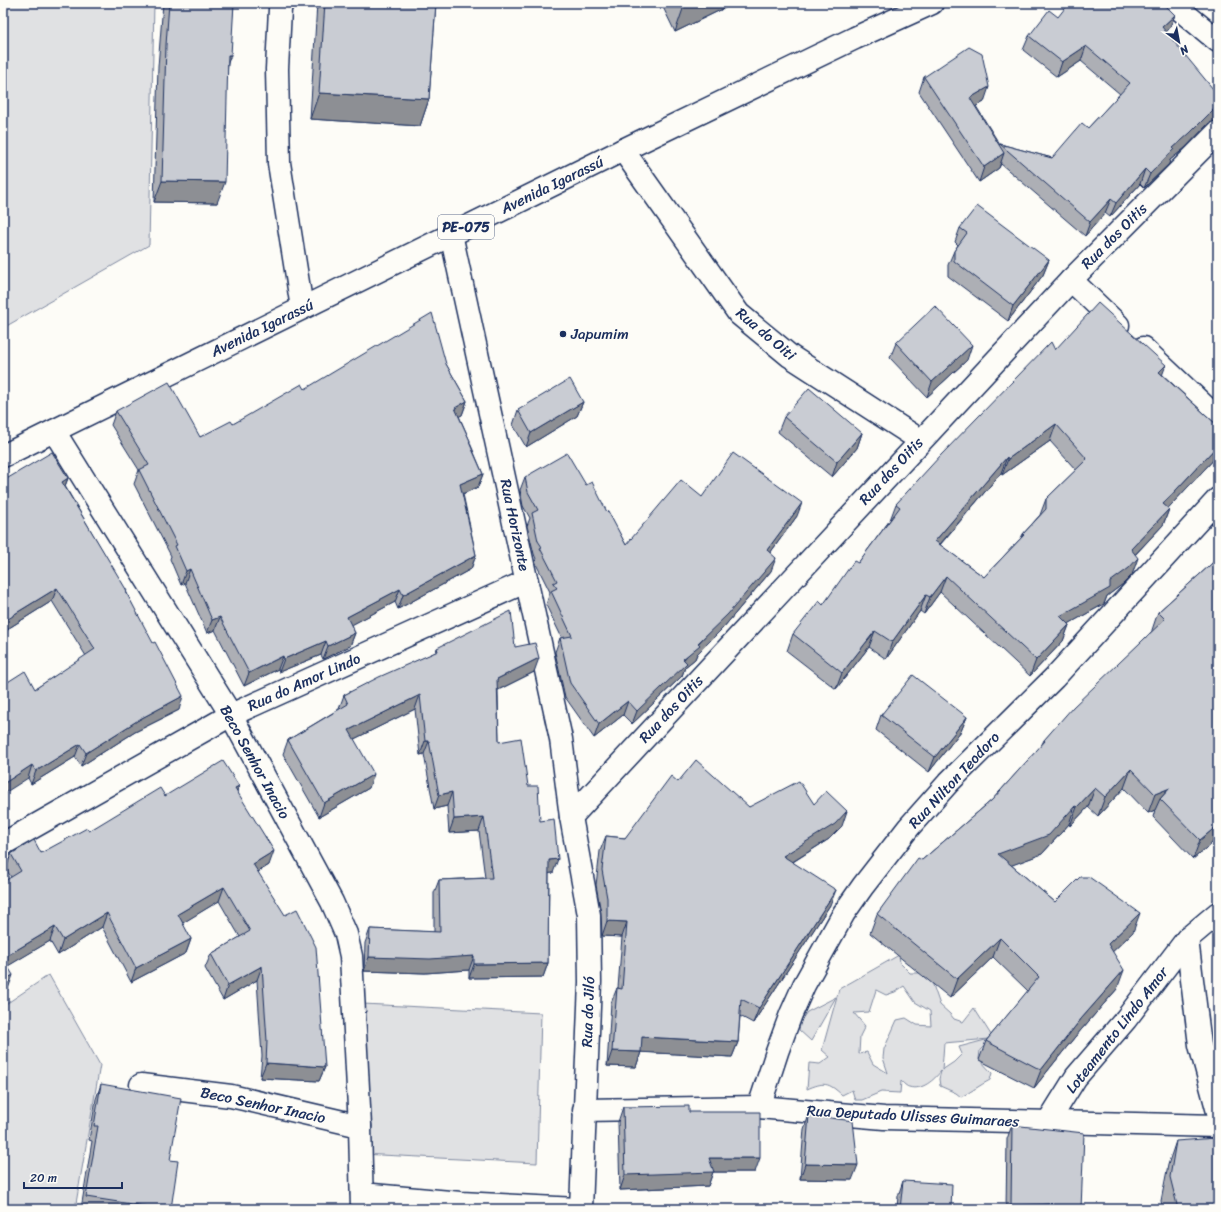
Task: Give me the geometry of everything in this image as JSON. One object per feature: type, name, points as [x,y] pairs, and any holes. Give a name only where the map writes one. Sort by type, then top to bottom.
[{"type":"street","points":[[282,3],[280,9],[277,69],[279,163],[302,308]]},
{"type":"street","name":"Avenida Igarassú","points":[[3,456],[622,150],[855,38],[932,3]]},
{"type":"street","points":[[1172,3],[1218,41]]},
{"type":"street","name":"Rua dos Oitis","points":[[571,817],[1070,280],[1218,132]]},
{"type":"street","name":"Rua do Oiti","points":[[622,150],[739,314],[790,356],[920,440]]},
{"type":"street","name":"Rua Horizonte","points":[[451,234],[561,739],[571,817]]},
{"type":"street","points":[[1070,280],[1218,419]]},
{"type":"street","name":"Beco Senhor Inacio","points":[[54,431],[231,715],[332,902],[346,934],[351,956],[360,1126],[362,1202]]},
{"type":"street","name":"Rua Nilton Teodoro","points":[[759,1107],[779,1046],[804,985],[844,912],[863,886],[909,827],[949,782],[1054,678],[1218,499]]},
{"type":"street","name":"Rua do Amor Lindo","points":[[3,844],[231,715],[527,581]]},
{"type":"street","name":"Rua do Jiló","points":[[571,817],[590,915],[590,982],[581,1209]]},
{"type":"street","name":"Loteamento Lindo Amor","points":[[1048,1122],[1076,1077],[1126,1019],[1187,939],[1218,913]]},
{"type":"street","points":[[1187,939],[1200,1045],[1218,1112]]},
{"type":"street","name":"Beco Senhor Inacio","points":[[141,1085],[232,1096],[360,1126]]},
{"type":"street","name":"Rua Deputado Ulisses Guimaraes","points":[[584,1110],[759,1107],[884,1118],[1218,1126]]},
{"type":"street","points":[[362,1202],[461,1203],[577,1209]]},
{"type":"shaded area","points":[[3,3],[154,3],[149,245],[3,328]]},
{"type":"shaded area","points":[[899,955],[900,963],[910,973],[921,973],[932,982],[940,1005],[954,1019],[963,1022],[974,1008],[993,1038],[980,1050],[979,1059],[992,1073],[990,1080],[961,1097],[956,1093],[940,1086],[939,1079],[941,1071],[935,1078],[923,1086],[914,1088],[908,1087],[901,1081],[900,1093],[881,1092],[862,1100],[855,1100],[852,1090],[842,1095],[826,1084],[807,1089],[809,1063],[820,1064],[830,1057],[822,1050],[839,989]],"holes":[[[904,986],[915,1002],[930,1011],[931,1026],[917,1025],[906,1018],[897,1020],[884,1049],[883,1058],[888,1073],[873,1064],[867,1052],[859,1054],[860,1036],[865,1026],[854,1013],[869,1012],[876,990],[886,995],[895,992]],[[989,1039],[959,1047],[962,1054],[954,1062],[942,1070],[944,1043]]]},
{"type":"shaded area","points":[[49,975],[100,1065],[75,1209],[3,1209],[3,1006]]},
{"type":"shaded area","points":[[836,997],[811,1041],[799,1030],[801,1020],[807,1012]]},
{"type":"shaded area","points":[[363,1004],[541,1013],[537,1163],[361,1154]]},
{"type":"building","points":[[169,3],[234,3],[231,55],[228,55],[225,182],[162,181],[166,45]]},
{"type":"building","points":[[325,3],[436,3],[429,99],[319,93]]},
{"type":"building","points":[[683,3],[690,3],[684,6]]},
{"type":"building","points":[[1069,3],[1075,7],[1078,3],[1163,3],[1175,15],[1162,27],[1218,95],[1218,107],[1214,109],[1173,148],[1174,149],[1150,174],[1145,169],[1116,203],[1111,199],[1090,222],[1000,144],[1052,158],[1082,123],[1088,128],[1130,83],[1086,46],[1062,62],[1029,36],[1049,10],[1058,17]]},
{"type":"building","points":[[969,47],[982,54],[989,87],[970,98],[1004,153],[984,167],[924,77]]},
{"type":"building","points":[[977,206],[1049,260],[1013,306],[954,261],[954,251],[967,233],[960,228]]},
{"type":"building","points":[[1098,303],[1166,365],[1159,372],[1218,426],[1218,445],[1163,504],[1169,509],[1131,549],[1138,558],[1129,568],[1110,582],[1110,588],[1060,616],[1069,625],[1036,660],[946,576],[930,597],[926,595],[892,642],[875,631],[842,673],[793,634],[819,601],[823,605],[854,561],[858,563],[900,507],[896,504],[941,455],[1051,342],[1055,350]],"holes":[[[1056,424],[1087,459],[1046,499],[1046,509],[1023,534],[1024,535],[984,577],[935,541],[1007,457],[1008,459]]]},
{"type":"building","points":[[935,306],[972,345],[932,382],[896,343]]},
{"type":"building","points":[[432,313],[446,364],[467,401],[455,408],[483,474],[460,484],[476,555],[403,595],[400,589],[347,617],[355,633],[328,646],[326,641],[284,659],[283,656],[249,673],[220,617],[212,620],[190,569],[186,571],[175,546],[177,545],[139,470],[149,465],[116,411],[169,382],[200,437],[231,421],[233,424],[302,384],[305,389]]},
{"type":"building","points":[[570,379],[583,402],[531,433],[518,410]]},
{"type":"building","points":[[809,388],[862,433],[837,462],[784,417]]},
{"type":"building","points":[[52,452],[68,478],[62,482],[127,591],[126,592],[153,643],[155,642],[183,696],[140,719],[86,753],[80,744],[36,771],[32,765],[3,784],[3,685],[25,671],[35,689],[95,649],[57,588],[3,622],[3,481]]},
{"type":"building","points":[[567,453],[586,485],[592,482],[626,545],[681,480],[702,497],[733,453],[802,503],[767,550],[776,558],[728,614],[698,643],[700,645],[683,659],[687,663],[637,711],[628,701],[599,724],[570,683],[560,638],[572,636],[551,591],[557,588],[553,583],[557,581],[540,548],[542,547],[538,541],[532,513],[538,510],[528,492],[525,477]]},
{"type":"building","points":[[1218,558],[1218,825],[1200,840],[1160,799],[1170,788],[1155,794],[1131,769],[1105,797],[1095,788],[1077,807],[1075,806],[1049,835],[998,854],[1055,902],[1080,877],[1089,877],[1140,913],[1108,944],[1124,970],[1081,1019],[1041,1070],[986,1041],[1039,977],[1000,938],[957,979],[877,914],[918,858],[922,860],[992,800],[1045,741],[1044,740],[1073,707],[1165,619],[1158,612]]},
{"type":"building","points":[[511,611],[515,647],[535,643],[539,658],[497,679],[499,742],[521,738],[528,786],[538,786],[540,821],[554,819],[558,859],[549,860],[548,963],[474,964],[474,956],[430,959],[369,957],[370,929],[440,932],[439,880],[492,878],[484,817],[454,819],[452,792],[439,795],[429,741],[425,741],[420,695],[349,730],[374,774],[324,803],[288,740],[348,704],[344,695],[379,677],[438,651],[437,648]]},
{"type":"building","points":[[913,675],[967,717],[935,757],[881,715]]},
{"type":"building","points":[[696,760],[749,807],[799,781],[814,804],[826,791],[847,811],[835,824],[783,856],[836,890],[759,1008],[741,999],[738,1042],[642,1037],[641,1052],[612,1051],[617,988],[622,989],[627,922],[607,921],[607,898],[602,870],[606,836],[625,838],[671,776],[678,782]]},
{"type":"building","points":[[223,761],[239,786],[235,788],[274,851],[253,864],[285,915],[297,909],[316,947],[325,1067],[266,1063],[267,1041],[262,966],[228,985],[211,954],[250,931],[224,887],[178,914],[191,939],[136,968],[107,913],[63,940],[55,927],[3,958],[3,882],[21,871],[11,854],[34,840],[41,853],[87,828],[89,831],[160,788],[165,796]]},
{"type":"building","points":[[3,959],[13,975],[3,981]]},
{"type":"building","points":[[101,1084],[181,1098],[170,1160],[178,1161],[171,1209],[86,1197],[98,1126],[94,1126]]},
{"type":"building","points":[[689,1106],[689,1112],[760,1112],[760,1158],[709,1158],[714,1172],[625,1175],[623,1107]]},
{"type":"building","points":[[809,1115],[853,1121],[858,1165],[805,1164]]},
{"type":"building","points":[[1012,1125],[1084,1133],[1081,1209],[1052,1209],[1052,1204],[1011,1206]]},
{"type":"building","points":[[1216,1138],[1218,1151],[1218,1209],[1178,1209],[1170,1177],[1176,1141]]},
{"type":"building","points":[[903,1181],[952,1184],[951,1209],[900,1209]]},
{"type":"place","name":"Japumim","points":[[563,334]]}]
